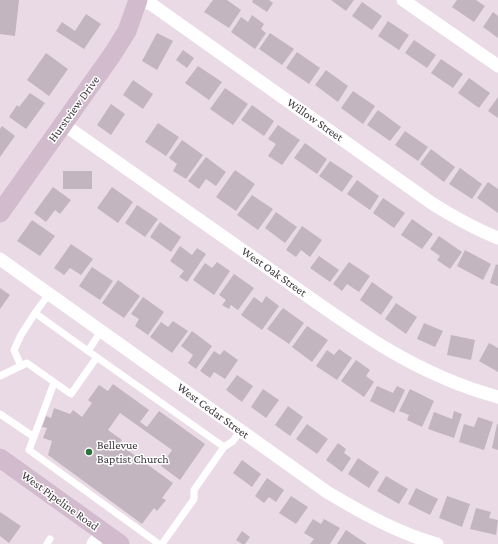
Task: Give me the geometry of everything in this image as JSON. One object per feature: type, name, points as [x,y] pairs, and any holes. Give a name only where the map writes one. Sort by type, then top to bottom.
[{"type":"street","name":"Hurstview Drive","points":[[0,213],[112,55],[127,31],[136,0]]},
{"type":"street","name":"Willow Street","points":[[136,0],[151,4],[434,204],[460,221],[498,238]]},
{"type":"street","points":[[403,0],[498,66]]},
{"type":"street","name":"West Oak Street","points":[[63,124],[365,336],[424,370],[466,388],[498,397]]},
{"type":"street","name":"West Cedar Street","points":[[0,259],[327,492],[355,510],[380,522],[405,533],[437,544]]},
{"type":"street","name":"West Pipeline Road","points":[[0,458],[97,538],[118,544]]},
{"type":"lane","points":[[21,366],[14,350],[21,335],[49,294]]},
{"type":"lane","points":[[35,313],[224,447]]},
{"type":"lane","points":[[88,351],[101,331]]},
{"type":"lane","points":[[0,376],[27,363],[71,394],[96,357]]},
{"type":"lane","points":[[54,383],[29,450],[160,544],[194,499],[194,490],[224,447],[233,441],[240,431]]},
{"type":"lane","points":[[0,414],[34,437]]},
{"type":"building","points":[[0,0],[19,0],[15,36],[0,34]]},
{"type":"building","points":[[213,0],[227,0],[241,10],[229,28],[204,12]]},
{"type":"building","points":[[253,0],[269,0],[273,3],[267,12],[252,2]]},
{"type":"building","points":[[331,0],[354,0],[346,11]]},
{"type":"building","points":[[457,0],[476,0],[485,6],[474,22],[452,7]]},
{"type":"building","points":[[362,2],[382,16],[372,30],[352,16]]},
{"type":"building","points":[[493,12],[498,16],[498,38],[483,27]]},
{"type":"building","points":[[86,14],[101,24],[84,49],[56,31],[62,22],[75,31]]},
{"type":"building","points":[[252,15],[264,24],[261,29],[266,33],[255,49],[231,32],[241,17],[248,22]]},
{"type":"building","points":[[388,21],[409,35],[399,50],[378,36]]},
{"type":"building","points":[[157,33],[173,41],[157,70],[142,61]]},
{"type":"building","points":[[270,33],[294,49],[282,65],[259,49]]},
{"type":"building","points":[[414,40],[436,55],[427,68],[405,53]]},
{"type":"building","points":[[183,50],[194,58],[187,68],[176,60]]},
{"type":"building","points":[[297,52],[320,68],[309,84],[286,68]]},
{"type":"building","points":[[46,53],[68,69],[49,96],[27,80]]},
{"type":"building","points":[[441,59],[463,74],[453,88],[431,73]]},
{"type":"building","points":[[198,66],[222,82],[209,100],[185,83]]},
{"type":"building","points":[[326,70],[348,86],[338,102],[315,85]]},
{"type":"building","points":[[469,78],[490,93],[479,108],[458,93]]},
{"type":"building","points":[[133,80],[153,94],[143,109],[123,95]]},
{"type":"building","points":[[225,88],[248,104],[233,125],[210,109]]},
{"type":"building","points":[[353,91],[375,106],[363,124],[341,108]]},
{"type":"building","points":[[30,93],[45,103],[26,129],[9,117],[17,105],[19,107]]},
{"type":"building","points":[[498,97],[498,118],[488,111]]},
{"type":"building","points":[[111,104],[125,114],[111,135],[97,125]]},
{"type":"building","points":[[252,105],[274,121],[264,136],[241,120]]},
{"type":"building","points":[[378,110],[401,127],[390,141],[367,125]]},
{"type":"building","points":[[158,123],[179,137],[166,156],[145,142]]},
{"type":"building","points":[[278,125],[300,140],[282,165],[268,156],[276,144],[268,139]]},
{"type":"building","points":[[2,126],[15,136],[0,157],[0,129]]},
{"type":"building","points":[[405,131],[428,147],[418,161],[395,145]]},
{"type":"building","points":[[182,140],[203,155],[186,179],[173,171],[177,164],[169,158]]},
{"type":"building","points":[[305,143],[327,159],[317,174],[294,158]]},
{"type":"building","points":[[431,149],[455,167],[444,182],[420,164]]},
{"type":"building","points":[[206,157],[226,172],[216,186],[206,179],[199,189],[188,181]]},
{"type":"building","points":[[330,161],[353,176],[342,192],[319,176]]},
{"type":"building","points":[[460,168],[482,184],[472,199],[449,184]]},
{"type":"building","points":[[235,170],[255,184],[236,211],[216,197]]},
{"type":"building","points":[[63,171],[92,171],[92,189],[63,189]]},
{"type":"building","points":[[357,180],[379,196],[370,210],[347,194]]},
{"type":"building","points":[[488,182],[498,189],[498,213],[477,198]]},
{"type":"building","points":[[53,187],[71,200],[60,214],[55,210],[46,222],[34,213]]},
{"type":"building","points":[[112,187],[133,202],[118,223],[97,208]]},
{"type":"building","points":[[252,195],[273,209],[258,230],[237,215]]},
{"type":"building","points":[[383,198],[405,213],[394,228],[373,213]]},
{"type":"building","points":[[137,205],[158,219],[145,237],[125,223]]},
{"type":"building","points":[[276,212],[297,227],[285,243],[265,228]]},
{"type":"building","points":[[412,219],[433,234],[422,249],[401,235]]},
{"type":"building","points":[[32,220],[55,236],[40,256],[17,241]]},
{"type":"building","points":[[160,222],[181,237],[171,252],[150,237]]},
{"type":"building","points":[[302,226],[322,240],[310,257],[301,250],[296,257],[286,250]]},
{"type":"building","points":[[439,236],[462,252],[450,269],[437,260],[440,256],[430,249]]},
{"type":"building","points":[[71,244],[93,259],[81,275],[70,268],[64,275],[54,268]]},
{"type":"building","points":[[180,246],[192,255],[197,248],[206,254],[187,282],[179,277],[184,271],[170,261]]},
{"type":"building","points":[[465,250],[491,264],[483,280],[457,266]]},
{"type":"building","points":[[319,256],[339,270],[330,282],[310,268]]},
{"type":"building","points":[[217,262],[230,271],[214,295],[193,280],[205,263],[212,268]]},
{"type":"building","points":[[349,262],[370,276],[359,292],[347,284],[342,291],[333,284]]},
{"type":"building","points":[[496,264],[498,265],[498,286],[490,283]]},
{"type":"building","points":[[92,267],[113,281],[100,300],[79,286]]},
{"type":"building","points":[[234,274],[254,288],[238,310],[231,305],[229,309],[222,305],[226,300],[219,295]]},
{"type":"building","points":[[118,280],[140,296],[124,318],[102,303]]},
{"type":"building","points":[[372,282],[393,297],[381,315],[360,300]]},
{"type":"building","points":[[0,288],[10,295],[0,309]]},
{"type":"building","points":[[266,296],[279,306],[262,330],[241,315],[254,297],[262,303]]},
{"type":"building","points":[[143,297],[164,312],[148,335],[135,326],[139,319],[131,314]]},
{"type":"building","points":[[396,303],[417,317],[406,334],[385,319]]},
{"type":"building","points":[[283,308],[304,323],[289,344],[267,329]]},
{"type":"building","points":[[173,321],[188,331],[172,353],[150,337],[161,322],[168,327]]},
{"type":"building","points":[[424,323],[443,331],[435,347],[417,339]]},
{"type":"building","points":[[307,326],[328,340],[312,362],[292,347]]},
{"type":"building","points":[[192,331],[212,346],[196,369],[188,363],[193,355],[181,346]]},
{"type":"building","points":[[451,335],[475,340],[471,360],[447,355]]},
{"type":"building","points":[[489,343],[498,348],[498,372],[479,361]]},
{"type":"building","points":[[339,349],[352,358],[337,380],[316,366],[327,350],[334,355]]},
{"type":"building","points":[[224,350],[238,360],[225,379],[214,372],[210,378],[200,371],[214,351],[220,355]]},
{"type":"building","points":[[356,360],[370,370],[366,376],[374,382],[364,397],[341,381]]},
{"type":"building","points":[[237,375],[253,386],[242,402],[226,390]]},
{"type":"building","name":"Bellevue Baptist Church","points":[[113,384],[149,410],[140,422],[147,427],[159,411],[205,444],[180,480],[161,466],[172,450],[120,413],[108,430],[122,440],[119,444],[173,483],[162,498],[166,500],[157,511],[154,508],[142,524],[48,455],[52,441],[43,438],[47,428],[42,427],[46,416],[51,418],[54,408],[70,414],[73,410],[82,417],[92,403],[88,400],[99,385],[108,391]]},
{"type":"building","points":[[377,386],[393,393],[397,386],[405,390],[394,413],[370,401]]},
{"type":"building","points":[[263,389],[279,400],[266,418],[251,407]]},
{"type":"building","points":[[410,389],[434,401],[422,427],[407,420],[409,415],[399,411]]},
{"type":"building","points":[[288,406],[303,417],[290,436],[275,425]]},
{"type":"building","points":[[454,411],[462,414],[454,438],[428,429],[434,412],[452,419]]},
{"type":"building","points":[[478,417],[493,422],[484,450],[459,442],[464,424],[474,427]]},
{"type":"building","points":[[307,424],[328,439],[317,454],[296,439]]},
{"type":"building","points":[[498,424],[498,450],[492,448]]},
{"type":"building","points":[[338,443],[346,449],[344,453],[351,458],[342,472],[326,460]]},
{"type":"building","points":[[358,458],[379,472],[369,488],[348,474]]},
{"type":"building","points":[[242,460],[261,474],[252,487],[233,473]]},
{"type":"building","points":[[386,476],[408,489],[399,504],[377,491]]},
{"type":"building","points":[[267,478],[284,490],[276,502],[269,497],[264,503],[255,496]]},
{"type":"building","points":[[416,488],[438,499],[430,515],[408,504]]},
{"type":"building","points":[[291,496],[308,507],[296,524],[279,513]]},
{"type":"building","points":[[447,496],[470,504],[462,527],[439,518]]},
{"type":"building","points":[[476,508],[491,512],[489,518],[498,520],[496,535],[470,529]]},
{"type":"building","points":[[0,512],[21,526],[9,543],[0,536]]},
{"type":"building","points":[[313,519],[321,524],[324,519],[340,528],[330,544],[310,544],[314,539],[304,533]]},
{"type":"building","points":[[346,530],[367,544],[337,544]]},
{"type":"building","points":[[242,531],[250,537],[245,544],[242,544],[236,540]]},
{"type":"place","name":"Bellevue Baptist Church","points":[[89,452]]}]
